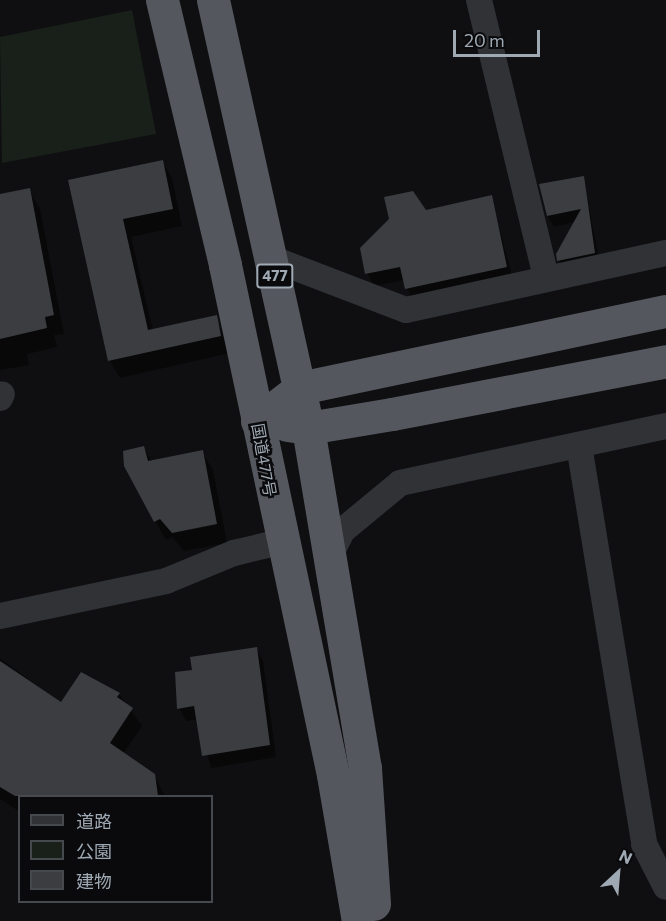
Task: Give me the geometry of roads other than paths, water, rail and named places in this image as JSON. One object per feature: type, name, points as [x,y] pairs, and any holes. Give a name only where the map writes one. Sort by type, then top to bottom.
[{"type":"highway","name":"国道477号","points":[[162,0],[257,421],[280,542],[333,775],[358,921]]},
{"type":"highway","name":"477","points":[[213,0],[273,259],[308,428],[328,559],[365,768],[375,921]]},
{"type":"highway","points":[[257,421],[300,388],[666,311]]},
{"type":"highway","points":[[257,421],[308,428],[666,361]]},
{"type":"street","points":[[479,0],[546,278]]},
{"type":"street","points":[[273,259],[406,310],[666,253]]},
{"type":"street","points":[[328,559],[342,531],[400,483],[666,426]]},
{"type":"street","points":[[579,445],[644,844],[666,887]]},
{"type":"street","points":[[0,616],[166,581],[234,554],[280,542]]}]
